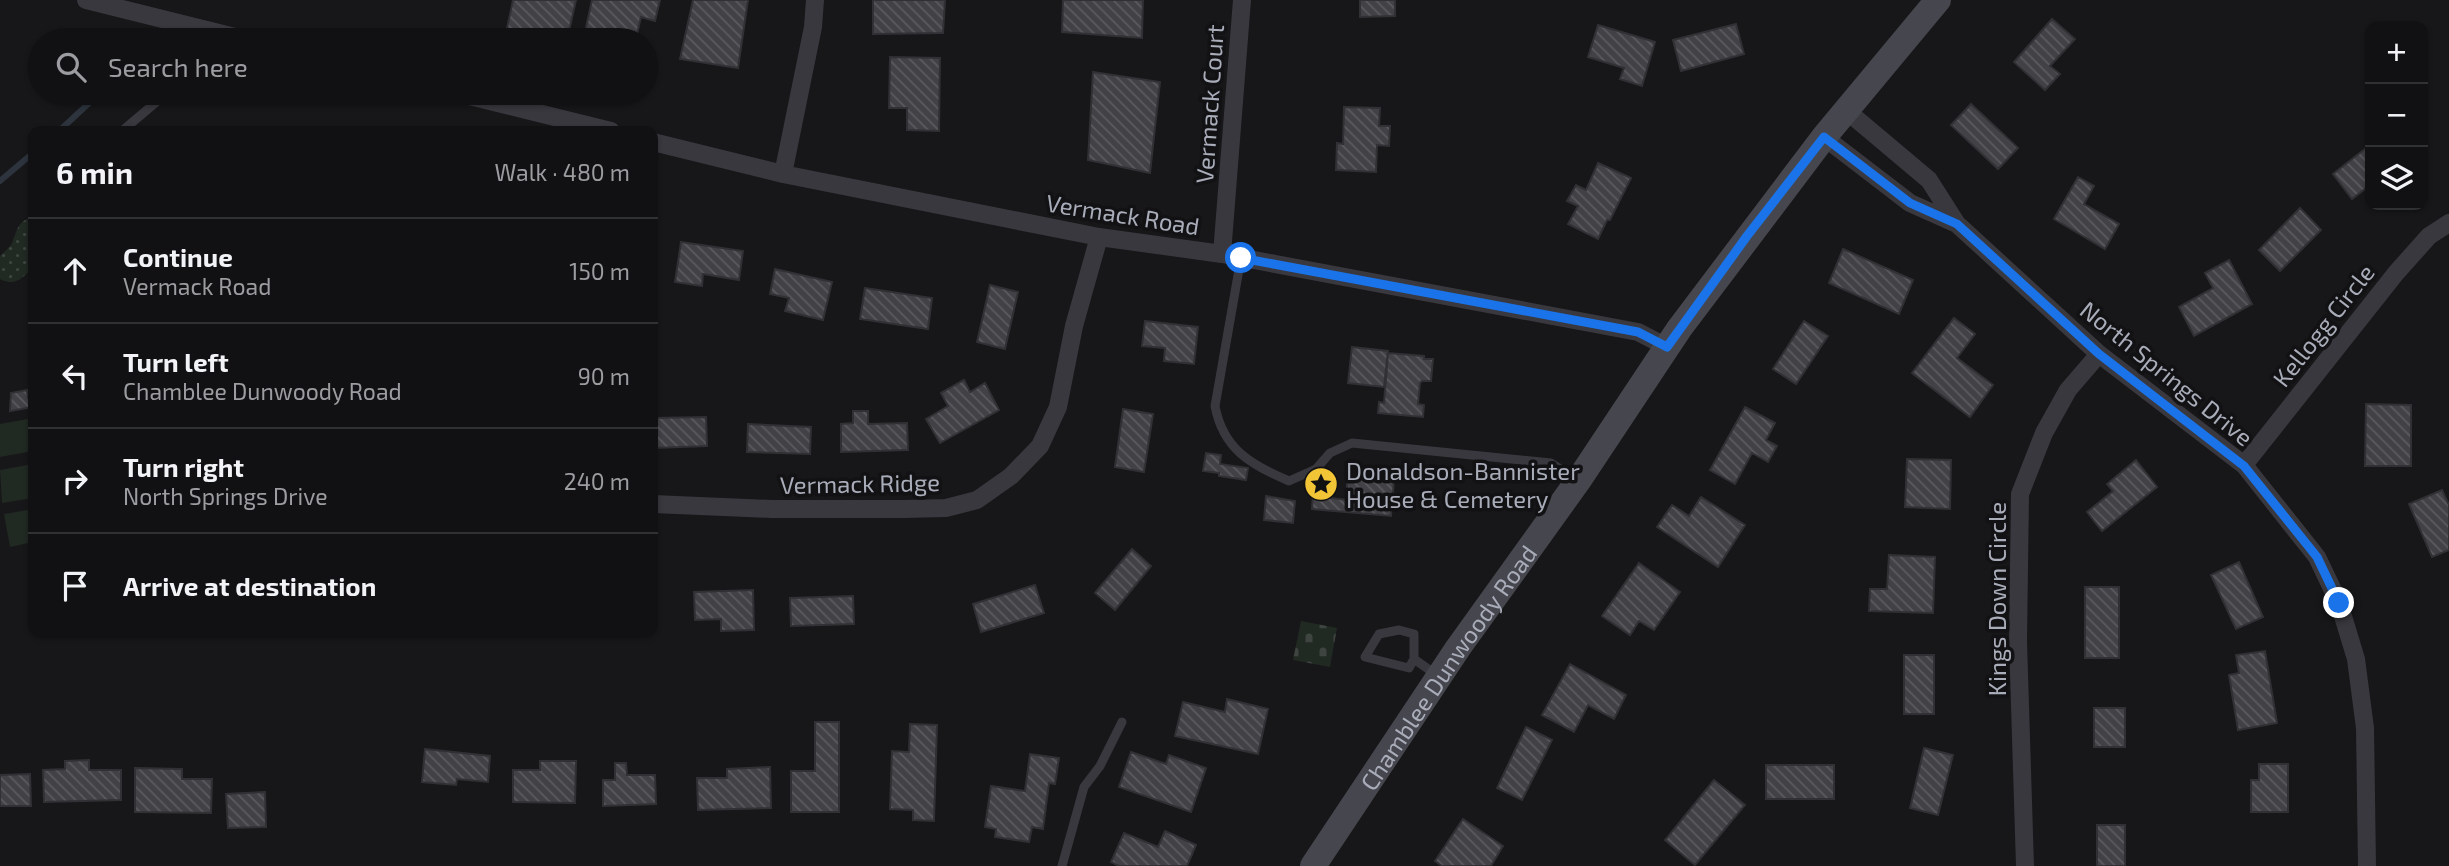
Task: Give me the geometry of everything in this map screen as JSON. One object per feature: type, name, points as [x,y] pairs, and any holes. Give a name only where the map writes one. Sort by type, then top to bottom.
[{"type":"street","points":[[86,0],[168,28]]},
{"type":"street","points":[[783,174],[813,27],[815,0]]},
{"type":"street","name":"Vermack Court","points":[[1222,254],[1242,0]]},
{"type":"street","name":"Chamblee Dunwoody Road","points":[[1313,866],[1439,677],[1747,236],[1824,137],[1938,0]]},
{"type":"street","points":[[506,105],[591,126]]},
{"type":"street","name":"North Springs Drive","points":[[1847,111],[1929,180],[1957,224],[2099,354],[2244,466],[2317,557],[2339,603],[2356,659],[2365,728],[2367,866]]},
{"type":"street","name":"North Springs Drive","points":[[1824,137],[1910,203],[1957,224]]},
{"type":"street","name":"Vermack Road","points":[[658,143],[783,174],[1099,237],[1222,254],[1638,332],[1667,347]]},
{"type":"street","name":"Kellogg Circle","points":[[2244,466],[2396,273],[2429,236],[2449,223]]},
{"type":"street","name":"Vermack Ridge","points":[[658,504],[772,509],[904,509],[946,508],[977,500],[1011,476],[1040,446],[1058,407],[1074,326],[1099,237]]},
{"type":"street","name":"Kings Down Circle","points":[[2025,866],[2018,640],[2020,494],[2044,433],[2068,390],[2099,354]]},
{"type":"lane","points":[[128,126],[153,105]]},
{"type":"lane","points":[[1241,258],[1215,406],[1219,426],[1233,449],[1266,471],[1289,481],[1316,469],[1330,453],[1352,443],[1551,463],[1578,481]]},
{"type":"lane","points":[[1399,630],[1414,634],[1414,659],[1409,668],[1365,657],[1379,634],[1399,630]]},
{"type":"lane","points":[[1414,659],[1439,677]]},
{"type":"lane","points":[[1062,866],[1084,787],[1100,766],[1122,722]]},
{"type":"green space","points":[[28,219],[28,272],[14,282],[5,281],[0,279],[0,256],[11,245],[24,221]]},
{"type":"green space","points":[[28,419],[28,452],[0,457],[0,424]]},
{"type":"green space","points":[[28,465],[28,499],[2,503],[0,470]]},
{"type":"green space","points":[[28,510],[28,543],[10,547],[4,514]]},
{"type":"green space","points":[[1301,621],[1337,628],[1330,667],[1293,660]]},
{"type":"building","points":[[513,0],[576,0],[570,28],[507,28]]},
{"type":"building","points":[[592,0],[660,0],[655,21],[641,17],[638,28],[586,28]]},
{"type":"building","points":[[693,0],[748,0],[738,68],[680,59]]},
{"type":"building","points":[[873,0],[945,0],[943,33],[873,34]]},
{"type":"building","points":[[1063,0],[1143,0],[1142,38],[1062,32]]},
{"type":"building","points":[[1360,0],[1395,0],[1395,16],[1360,17]]},
{"type":"building","points":[[2052,19],[2075,39],[2050,66],[2060,74],[2045,90],[2014,62]]},
{"type":"building","points":[[1736,24],[1744,54],[1681,71],[1673,40]]},
{"type":"building","points":[[1598,25],[1655,42],[1642,86],[1620,79],[1624,68],[1588,57]]},
{"type":"building","points":[[890,57],[940,58],[939,131],[907,130],[907,108],[889,108]]},
{"type":"building","points":[[1093,72],[1160,82],[1150,173],[1088,160]]},
{"type":"building","points":[[1971,104],[2018,148],[1998,169],[1951,125]]},
{"type":"building","points":[[1344,107],[1380,108],[1379,126],[1390,126],[1389,146],[1377,145],[1376,172],[1336,170],[1337,143],[1343,144]]},
{"type":"building","points":[[2365,149],[2365,189],[2352,199],[2333,174]]},
{"type":"building","points":[[1598,163],[1631,178],[1598,239],[1568,224],[1578,206],[1567,201],[1576,185],[1586,190]]},
{"type":"building","points":[[2078,177],[2094,186],[2084,204],[2119,224],[2105,249],[2054,219]]},
{"type":"building","points":[[2300,208],[2321,230],[2280,271],[2259,250]]},
{"type":"building","points":[[681,242],[743,251],[739,280],[703,274],[702,286],[675,282]]},
{"type":"building","points":[[1843,249],[1913,280],[1899,314],[1829,283]]},
{"type":"building","points":[[2229,260],[2252,304],[2194,336],[2179,307],[2213,288],[2205,273]]},
{"type":"building","points":[[775,269],[832,282],[823,320],[785,311],[789,298],[770,294]]},
{"type":"building","points":[[990,285],[1018,292],[1005,349],[977,342]]},
{"type":"building","points":[[865,288],[932,298],[928,329],[860,319]]},
{"type":"building","points":[[1954,318],[1975,334],[1957,358],[1993,385],[1970,417],[1912,373]]},
{"type":"building","points":[[1145,321],[1198,327],[1194,364],[1164,361],[1165,348],[1142,346]]},
{"type":"building","points":[[1804,321],[1828,336],[1796,384],[1773,369]]},
{"type":"building","points":[[1352,347],[1388,351],[1384,387],[1348,383]]},
{"type":"building","points":[[1388,353],[1433,359],[1431,381],[1420,383],[1418,404],[1424,405],[1423,417],[1378,413],[1379,402],[1384,403]]},
{"type":"building","points":[[964,380],[970,392],[985,383],[999,410],[940,443],[926,419],[948,406],[941,393]]},
{"type":"building","points":[[27,390],[28,408],[10,411],[11,393]]},
{"type":"building","points":[[2366,404],[2411,405],[2411,466],[2365,466]]},
{"type":"building","points":[[1745,407],[1775,423],[1766,440],[1777,446],[1768,462],[1752,453],[1735,484],[1710,470]]},
{"type":"building","points":[[1123,409],[1153,414],[1144,472],[1115,467]]},
{"type":"building","points":[[853,411],[868,411],[868,424],[907,423],[908,450],[841,452],[841,424],[853,423]]},
{"type":"building","points":[[706,417],[707,446],[658,448],[658,418]]},
{"type":"building","points":[[748,424],[811,427],[810,454],[747,452]]},
{"type":"building","points":[[1206,453],[1221,455],[1220,464],[1248,468],[1246,480],[1203,471]]},
{"type":"building","points":[[1907,459],[1951,460],[1950,509],[1905,507]]},
{"type":"building","points":[[2136,460],[2157,487],[2102,531],[2087,512],[2113,491],[2107,484]]},
{"type":"building","points":[[1347,475],[1394,479],[1393,493],[1401,494],[1400,501],[1392,501],[1391,516],[1312,509],[1313,492],[1331,493],[1330,498],[1347,500]]},
{"type":"building","points":[[2442,490],[2449,505],[2449,550],[2432,557],[2409,504]]},
{"type":"building","points":[[1266,496],[1295,501],[1293,523],[1264,520]]},
{"type":"building","points":[[1701,497],[1745,525],[1718,567],[1657,527],[1672,505],[1689,516]]},
{"type":"building","points":[[1132,549],[1151,566],[1115,610],[1095,593]]},
{"type":"building","points":[[1889,555],[1935,557],[1933,613],[1869,611],[1870,589],[1887,589]]},
{"type":"building","points":[[2239,562],[2263,617],[2236,629],[2211,575]]},
{"type":"building","points":[[1639,563],[1680,592],[1654,630],[1639,621],[1630,635],[1602,616]]},
{"type":"building","points":[[1035,585],[1044,613],[981,632],[973,604]]},
{"type":"building","points":[[2085,587],[2119,587],[2119,658],[2085,658]]},
{"type":"building","points":[[753,590],[754,630],[721,631],[721,619],[695,620],[694,592]]},
{"type":"building","points":[[853,596],[854,624],[791,626],[790,598]]},
{"type":"building","points":[[2265,651],[2277,723],[2238,730],[2229,675],[2239,673],[2236,655]]},
{"type":"building","points":[[1904,655],[1934,655],[1934,714],[1904,714]]},
{"type":"building","points":[[1570,664],[1626,695],[1614,719],[1588,705],[1574,732],[1542,715]]},
{"type":"building","points":[[1227,699],[1268,709],[1258,754],[1175,736],[1183,702],[1225,712]]},
{"type":"building","points":[[2094,708],[2125,708],[2125,747],[2094,747]]},
{"type":"building","points":[[815,722],[839,722],[839,812],[791,812],[791,771],[815,771]]},
{"type":"building","points":[[910,724],[937,725],[934,821],[913,820],[913,810],[890,809],[892,751],[909,752]]},
{"type":"building","points":[[1526,727],[1552,740],[1522,800],[1497,788]]},
{"type":"building","points":[[1924,748],[1953,755],[1938,815],[1910,808]]},
{"type":"building","points":[[425,749],[490,756],[488,782],[457,779],[456,785],[422,782]]},
{"type":"building","points":[[1131,752],[1166,764],[1169,755],[1206,768],[1191,812],[1119,787]]},
{"type":"building","points":[[1030,754],[1059,758],[1055,784],[1049,783],[1043,829],[1032,827],[1029,842],[995,837],[996,829],[985,827],[991,786],[1025,791]]},
{"type":"building","points":[[89,760],[89,770],[121,770],[121,800],[44,802],[43,770],[65,769],[65,761]]},
{"type":"building","points":[[540,761],[576,761],[575,803],[513,802],[513,770],[540,770]]},
{"type":"building","points":[[615,763],[626,763],[627,775],[655,775],[656,804],[603,806],[603,780],[615,780]]},
{"type":"building","points":[[2259,764],[2288,764],[2288,812],[2251,812],[2251,780],[2259,780]]},
{"type":"building","points":[[1766,765],[1834,765],[1834,799],[1766,799]]},
{"type":"building","points":[[770,767],[771,808],[698,810],[697,778],[727,778],[727,769]]},
{"type":"building","points":[[135,768],[182,769],[182,779],[212,779],[211,813],[135,812]]},
{"type":"building","points":[[30,774],[31,806],[0,806],[0,775]]},
{"type":"building","points":[[1714,780],[1745,805],[1695,865],[1665,840]]},
{"type":"building","points":[[265,792],[266,827],[228,828],[226,794]]},
{"type":"building","points":[[1463,819],[1503,846],[1491,866],[1442,866],[1435,861]]},
{"type":"building","points":[[2097,825],[2125,825],[2125,866],[2097,866]]},
{"type":"building","points":[[1165,831],[1196,845],[1187,866],[1119,866],[1111,862],[1124,833],[1158,847]]},
{"type":"waterway","points":[[64,126],[87,105]]},
{"type":"waterway","points":[[0,181],[28,157]]},
{"type":"place","name":"Donaldson-Bannister House & Cemetery","points":[[1321,484]]},
{"type":"route","points":[[1241,258],[1638,332],[1667,347],[1747,236],[1824,137],[1910,203],[1957,224],[2099,354],[2244,466],[2317,557],[2339,603]]}]
